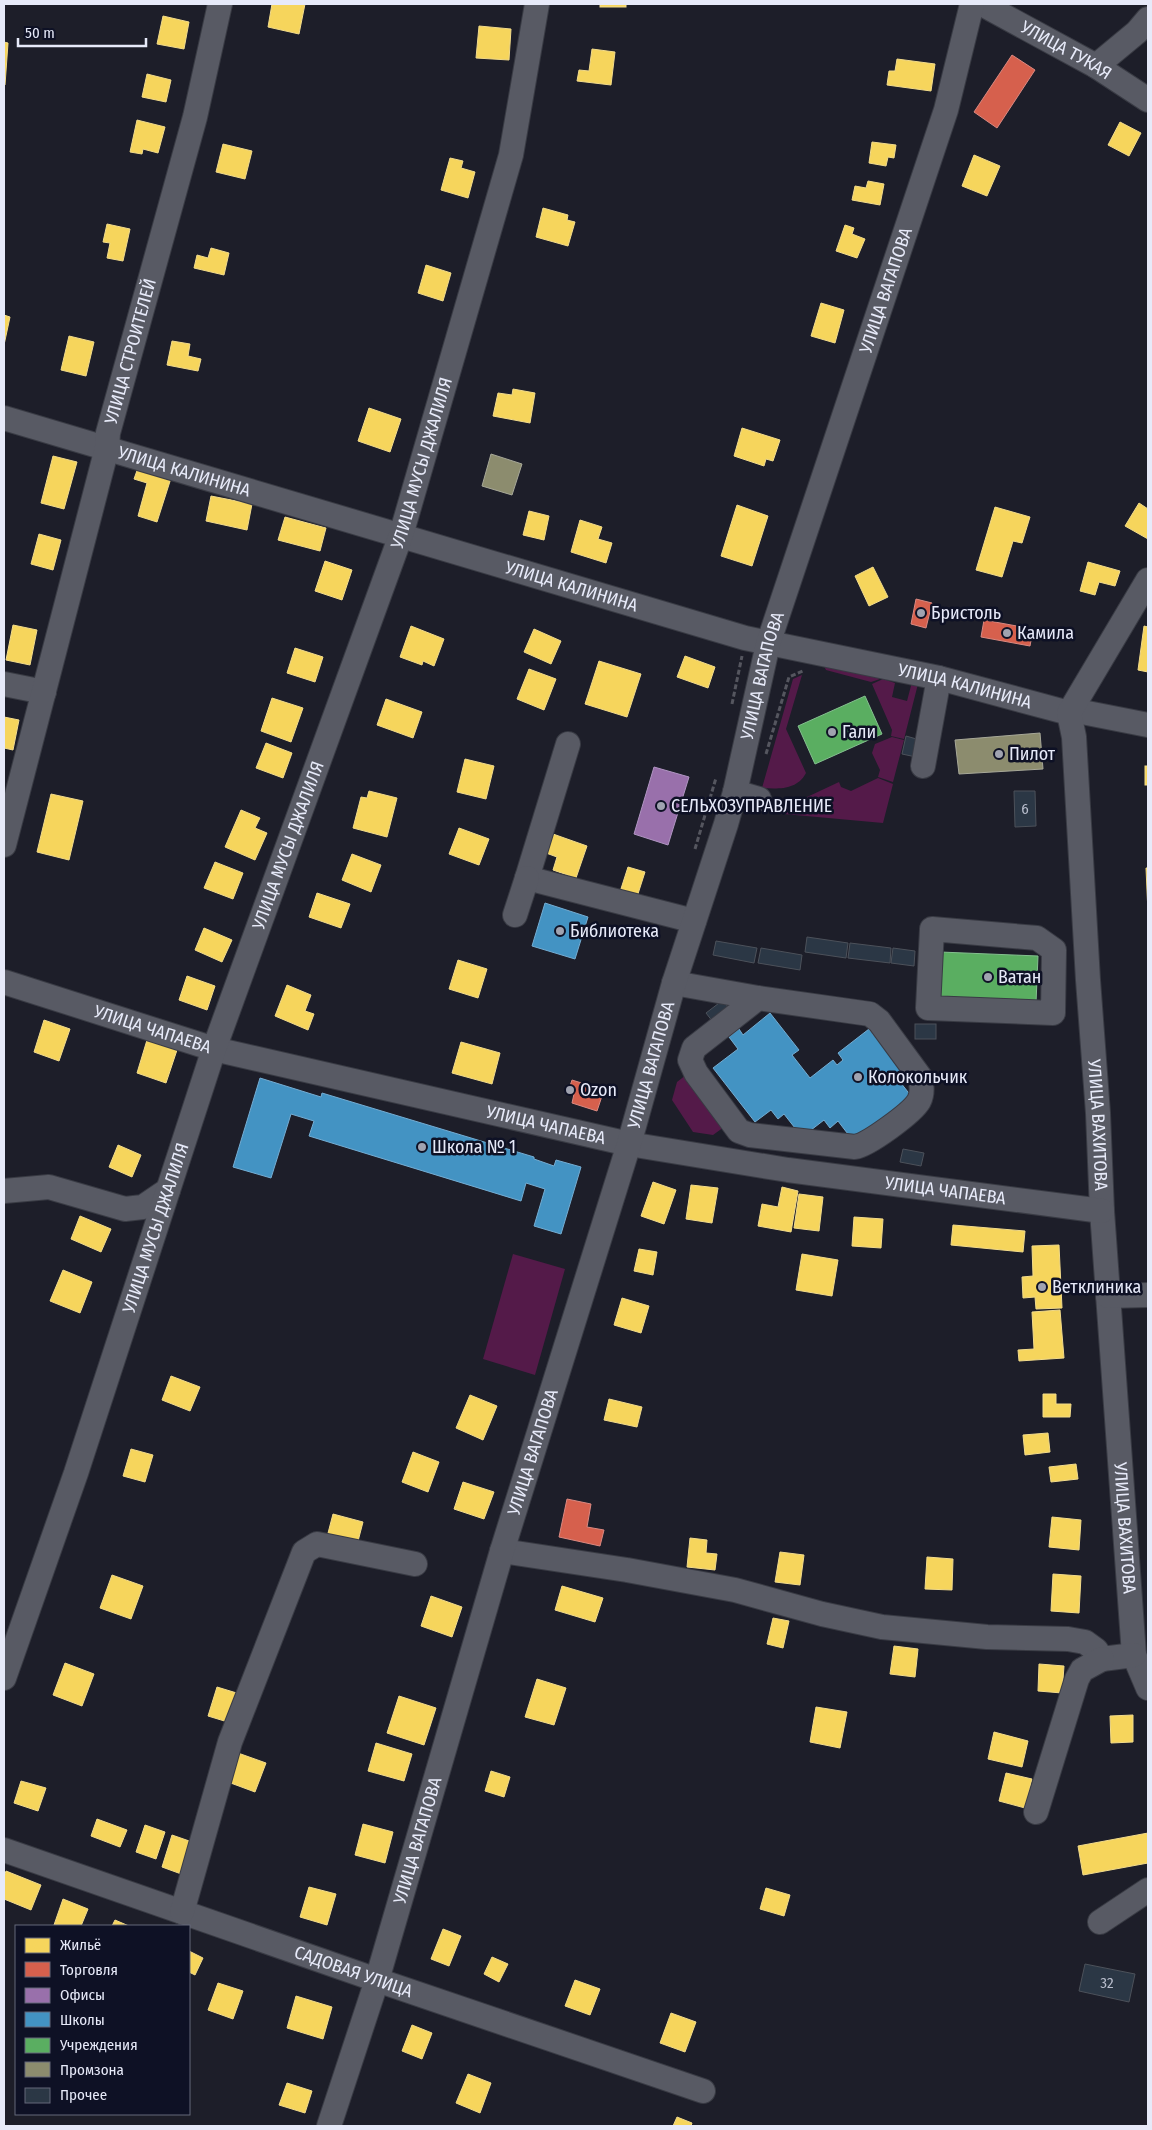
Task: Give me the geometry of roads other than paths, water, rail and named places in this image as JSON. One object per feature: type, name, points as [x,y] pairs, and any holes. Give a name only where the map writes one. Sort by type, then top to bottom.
[{"type":"street","name":"УЛИЦА СТРОИТЕЛЕЙ","points":[[4,845],[107,448],[108,433],[195,117],[220,4]]},
{"type":"street","name":"УЛИЦА МУСЫ ДЖАЛИЛЯ","points":[[4,1678],[76,1473],[214,1049],[401,535],[511,155],[537,4]]},
{"type":"street","name":"УЛИЦА ВАГАПОВА","points":[[329,2126],[377,1980],[502,1551],[629,1144],[674,983],[694,922],[731,825],[735,792],[768,644],[946,110],[972,4]]},
{"type":"street","name":"УЛИЦА ТУКАЯ","points":[[982,4],[1096,66],[1148,100]]},
{"type":"street","points":[[1096,66],[1137,32],[1148,19]]},
{"type":"street","name":"УЛИЦА КАЛИНИНА","points":[[4,418],[768,644],[939,678],[1069,713],[1082,712],[1148,725]]},
{"type":"street","points":[[1069,713],[1148,580]]},
{"type":"street","points":[[923,766],[939,678]]},
{"type":"street","points":[[4,684],[44,692]]},
{"type":"street","name":"УЛИЦА ВАХИТОВА","points":[[1069,713],[1074,737],[1088,980],[1098,1113],[1102,1211],[1134,1655],[1148,1688]]},
{"type":"street","points":[[515,915],[568,744]]},
{"type":"street","points":[[735,792],[759,799]]},
{"type":"street","points":[[526,878],[694,922]]},
{"type":"street","points":[[932,930],[1037,938],[1054,950],[1054,979],[1053,1013],[928,1008],[932,930]]},
{"type":"street","points":[[1054,979],[1088,980]]},
{"type":"street","name":"УЛИЦА ЧАПАЕВА","points":[[4,982],[214,1049],[629,1144],[788,1170],[1102,1211]]},
{"type":"street","points":[[674,983],[758,998],[870,1014],[879,1021],[920,1077],[922,1084],[919,1100],[913,1108],[861,1146],[855,1148],[750,1135],[739,1131],[696,1073],[690,1060],[694,1048],[758,998]]},
{"type":"street","points":[[788,1170],[791,1140]]},
{"type":"street","points":[[4,1191],[49,1187],[125,1209],[143,1207],[168,1190]]},
{"type":"street","points":[[1108,1296],[1148,1295]]},
{"type":"street","points":[[182,1912],[230,1742],[304,1552],[317,1544],[414,1564]]},
{"type":"street","points":[[502,1551],[626,1570],[735,1590],[822,1614],[882,1627],[987,1637],[1068,1639],[1085,1642],[1096,1650],[1102,1659]]},
{"type":"street","points":[[1036,1812],[1076,1679],[1082,1670],[1102,1659],[1134,1655]]},
{"type":"street","name":"САДОВАЯ УЛИЦА","points":[[4,1850],[703,2091]]},
{"type":"street","points":[[1100,1922],[1148,1890]]},
{"type":"place","name":"Бристоль","points":[[921,613]]},
{"type":"place","name":"Камила","points":[[1007,633]]},
{"type":"place","name":"Гали","points":[[832,732]]},
{"type":"place","name":"Пилот","points":[[999,754]]},
{"type":"place","name":"СЕЛЬХОЗУПРАВЛЕНИЕ","points":[[661,806]]},
{"type":"place","name":"Библиотека","points":[[560,931]]},
{"type":"place","name":"Ватан","points":[[988,977]]},
{"type":"place","name":"Колокольчик","points":[[858,1077]]},
{"type":"place","name":"Ozon","points":[[570,1090]]},
{"type":"place","name":"Школа № 1","points":[[422,1147]]},
{"type":"place","name":"Ветклиника","points":[[1042,1287]]}]
